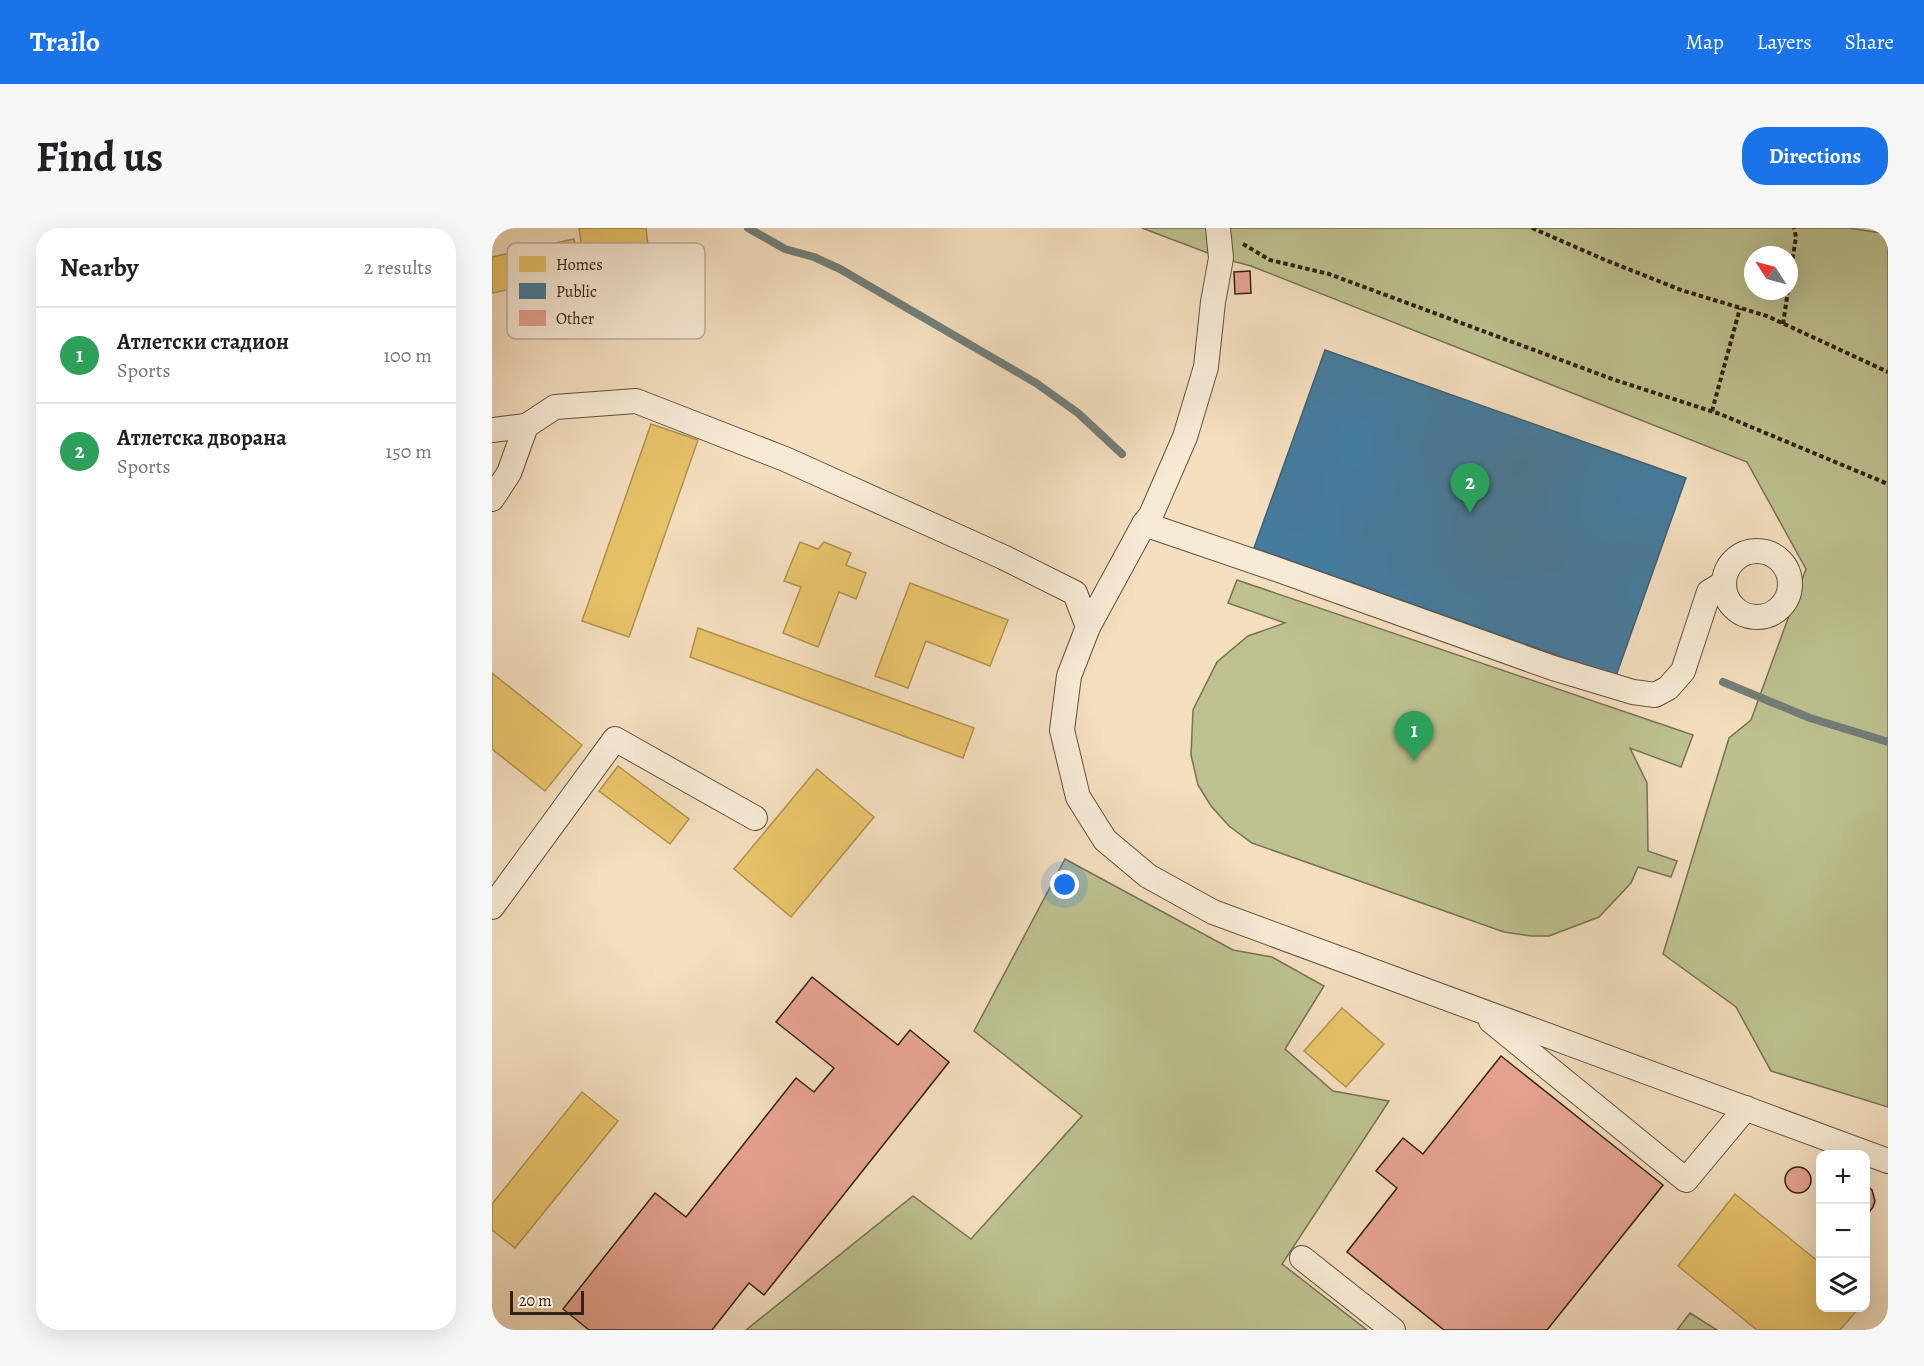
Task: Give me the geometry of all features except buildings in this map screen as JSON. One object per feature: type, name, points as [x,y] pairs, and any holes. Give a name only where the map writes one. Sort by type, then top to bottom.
[{"type":"lane","points":[[1218,228],[1221,258],[1213,302],[1206,367],[1185,436],[1151,515],[1088,627],[1069,675],[1062,730],[1078,797],[1105,840],[1149,876],[1213,912],[1888,1161]]},
{"type":"lane","points":[[492,430],[526,426],[555,407],[636,400],[785,459],[1003,557],[1076,593],[1088,627]]},
{"type":"lane","points":[[492,499],[509,473],[526,426]]},
{"type":"lane","points":[[1144,524],[1553,668],[1633,692],[1655,695],[1668,688],[1683,671],[1709,592],[1724,583]]},
{"type":"lane","points":[[492,908],[615,739],[755,818]]},
{"type":"lane","points":[[1475,1009],[1686,1180],[1746,1108]]},
{"type":"lane","points":[[1302,1258],[1393,1330]]},
{"type":"path","points":[[1218,228],[1270,260],[1329,274],[1615,380],[1712,411],[1888,484]]},
{"type":"path","points":[[1532,228],[1671,286],[1783,324],[1888,372]]},
{"type":"path","points":[[1794,228],[1795,246]]},
{"type":"path","points":[[1783,324],[1787,300]]},
{"type":"path","points":[[1712,411],[1740,308]]},
{"type":"green space","points":[[1142,228],[1849,228],[1888,234],[1888,1107],[1771,1071],[1736,1007],[1663,954],[1729,738],[1751,720],[1806,569],[1747,462],[1251,266],[1221,258]]},
{"type":"green space","points":[[1237,580],[1693,735],[1681,767],[1630,748],[1647,783],[1648,851],[1677,861],[1671,877],[1638,867],[1631,883],[1599,917],[1549,936],[1531,936],[1504,932],[1252,843],[1229,826],[1211,806],[1198,785],[1191,755],[1193,710],[1217,662],[1248,636],[1285,623],[1228,603]]},
{"type":"green space","points":[[1065,859],[1233,950],[1272,957],[1324,986],[1285,1049],[1333,1091],[1389,1101],[1282,1264],[1367,1330],[746,1330],[913,1196],[971,1239],[1082,1116],[974,1031]]},
{"type":"green space","points":[[1690,1313],[1717,1330],[1677,1330]]},
{"type":"waterway","points":[[748,228],[785,249],[814,257],[840,269],[1036,383],[1078,413],[1122,454]]},
{"type":"waterway","points":[[1723,682],[1810,718],[1888,742]]},
{"type":"place","name":"Атлетска дворана","points":[[1470,513]]},
{"type":"place","name":"Атлетски стадион","points":[[1414,761]]}]
